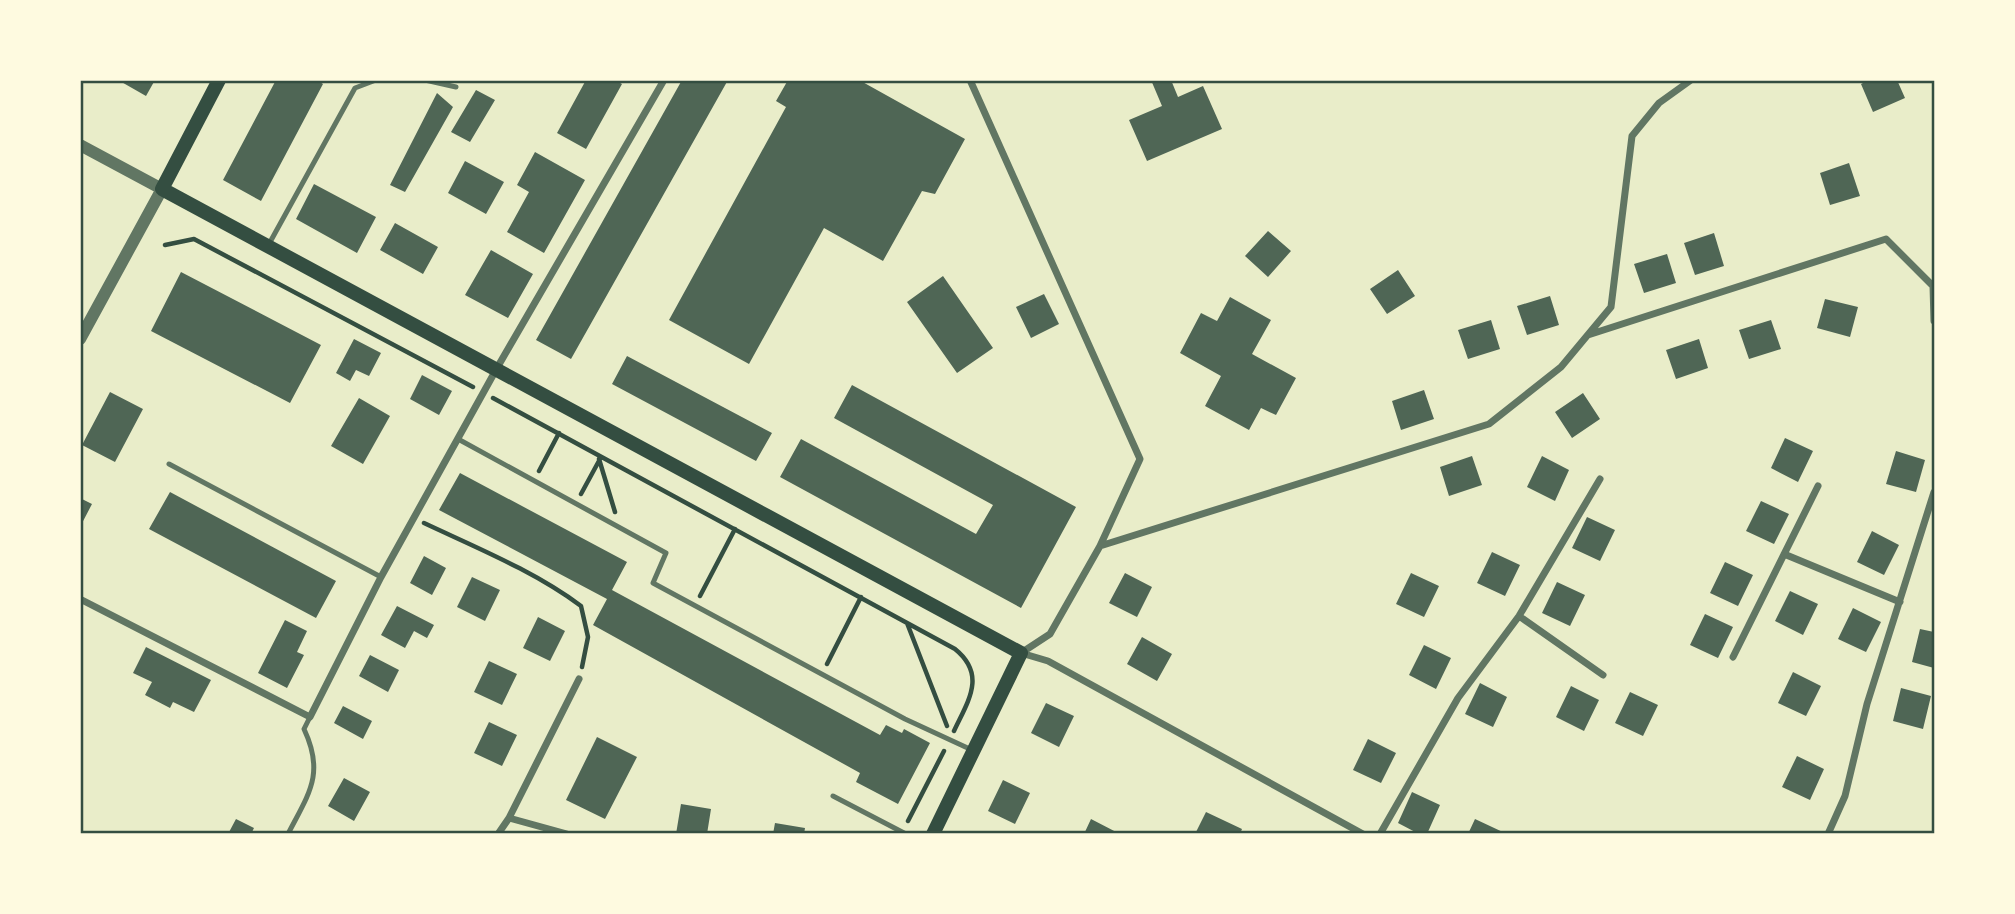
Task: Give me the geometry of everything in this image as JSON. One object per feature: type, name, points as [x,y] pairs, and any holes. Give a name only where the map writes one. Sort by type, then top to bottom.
[{"type":"main road","points":[[219,80],[162,189],[1021,653],[933,834]]},
{"type":"street","points":[[80,599],[310,717],[381,577],[497,368],[664,80]]},
{"type":"street","points":[[970,80],[1139,459],[1100,545],[1050,634],[1021,653]]},
{"type":"street","points":[[1100,545],[1489,424],[1561,367],[1611,307],[1632,136],[1659,103],[1691,80]]},
{"type":"street","points":[[80,145],[162,189],[80,339]]},
{"type":"street","points":[[1588,335],[1886,239],[1934,287],[1934,321]]},
{"type":"street","points":[[1380,834],[1458,698],[1519,616],[1600,479]]},
{"type":"street","points":[[1733,657],[1818,486]]},
{"type":"street","points":[[1828,834],[1845,796],[1867,704],[1934,492]]},
{"type":"street","points":[[1784,554],[1900,602]]},
{"type":"street","points":[[1519,616],[1603,675]]},
{"type":"street","points":[[1021,653],[1048,661],[1363,834]]},
{"type":"street","points":[[498,834],[509,818],[579,678]]},
{"type":"street","points":[[509,818],[568,834]]},
{"type":"lane","points":[[267,247],[355,88],[376,80]]},
{"type":"lane","points":[[425,80],[456,87]]},
{"type":"lane","points":[[458,439],[666,553],[653,583],[973,751]]},
{"type":"lane","points":[[169,464],[381,577]]},
{"type":"lane","points":[[288,834],[315,773],[313,748],[304,729],[310,717]]},
{"type":"lane","points":[[833,796],[905,833]]},
{"type":"path","points":[[165,245],[194,239],[559,433],[600,458],[735,529],[861,597],[955,649],[965,657],[972,669],[973,684],[952,736],[906,622]]},
{"type":"path","points":[[534,481],[559,433]]},
{"type":"path","points":[[577,505],[600,458]]},
{"type":"path","points":[[600,458],[618,521],[616,526]]},
{"type":"path","points":[[414,518],[515,568],[581,606],[588,637],[579,678]]},
{"type":"path","points":[[695,606],[735,529]]},
{"type":"path","points":[[822,674],[861,597]]},
{"type":"path","points":[[905,833],[950,740]]},
{"type":"building","points":[[118,80],[155,80],[146,96]]},
{"type":"building","points":[[276,80],[317,80],[323,84],[261,201],[223,180]]},
{"type":"building","points":[[586,80],[615,80],[622,84],[586,149],[557,133]]},
{"type":"building","points":[[682,80],[728,80],[571,359],[536,340]]},
{"type":"building","points":[[788,80],[859,80],[965,139],[935,194],[922,191],[883,261],[824,228],[749,364],[669,320],[786,107],[776,101]]},
{"type":"building","points":[[1151,80],[1171,80],[1178,97],[1203,86],[1222,129],[1147,161],[1129,120],[1162,106]]},
{"type":"building","points":[[1869,80],[1897,80],[1905,98],[1873,112],[1861,84]]},
{"type":"building","points":[[476,90],[495,100],[470,142],[451,132]]},
{"type":"building","points":[[437,93],[453,107],[405,192],[390,185]]},
{"type":"building","points":[[535,152],[585,180],[544,253],[507,232],[529,192],[517,185]]},
{"type":"building","points":[[465,161],[504,182],[486,214],[448,193]]},
{"type":"building","points":[[1849,163],[1860,196],[1830,205],[1820,173]]},
{"type":"building","points":[[314,184],[376,217],[357,253],[296,219]]},
{"type":"building","points":[[395,223],[438,247],[423,274],[380,250]]},
{"type":"building","points":[[1268,231],[1291,251],[1268,277],[1245,256]]},
{"type":"building","points":[[1714,233],[1724,266],[1695,275],[1684,243]]},
{"type":"building","points":[[491,250],[533,274],[508,318],[465,295]]},
{"type":"building","points":[[1667,254],[1676,283],[1644,293],[1634,264]]},
{"type":"building","points":[[1398,270],[1415,296],[1387,314],[1370,289]]},
{"type":"building","points":[[181,272],[321,345],[290,403],[151,331]]},
{"type":"building","points":[[943,276],[993,348],[957,373],[907,302]]},
{"type":"building","points":[[1044,294],[1059,324],[1031,338],[1016,307]]},
{"type":"building","points":[[1550,296],[1559,325],[1527,335],[1517,306]]},
{"type":"building","points":[[1230,297],[1271,320],[1252,354],[1296,378],[1276,415],[1261,408],[1249,430],[1205,406],[1221,376],[1180,353],[1201,313],[1217,321]]},
{"type":"building","points":[[1825,299],[1858,307],[1850,337],[1817,328]]},
{"type":"building","points":[[1491,320],[1500,349],[1468,359],[1458,330]]},
{"type":"building","points":[[1771,320],[1781,349],[1749,359],[1739,330]]},
{"type":"building","points":[[354,339],[381,353],[369,376],[356,370],[350,381],[336,373]]},
{"type":"building","points":[[1699,339],[1708,368],[1676,379],[1666,350]]},
{"type":"building","points":[[627,356],[772,433],[756,461],[612,384]]},
{"type":"building","points":[[422,375],[452,391],[439,415],[410,399]]},
{"type":"building","points":[[852,385],[1076,507],[1021,608],[780,477],[801,439],[976,534],[993,505],[834,418]]},
{"type":"building","points":[[1424,390],[1434,419],[1401,430],[1392,401]]},
{"type":"building","points":[[110,392],[143,409],[115,462],[82,445]]},
{"type":"building","points":[[1583,393],[1600,419],[1572,438],[1555,412]]},
{"type":"building","points":[[359,398],[390,416],[363,464],[331,446]]},
{"type":"building","points":[[1785,438],[1813,451],[1798,482],[1771,468]]},
{"type":"building","points":[[1896,451],[1925,460],[1916,492],[1886,484]]},
{"type":"building","points":[[1472,456],[1482,485],[1449,496],[1440,467]]},
{"type":"building","points":[[1542,456],[1569,470],[1555,501],[1527,487]]},
{"type":"building","points":[[460,473],[627,562],[612,590],[880,735],[886,725],[902,733],[904,729],[930,743],[898,804],[856,782],[860,773],[593,625],[607,599],[439,510]]},
{"type":"building","points":[[170,492],[336,581],[316,618],[149,529]]},
{"type":"building","points":[[80,498],[92,504],[80,527]]},
{"type":"building","points":[[1761,501],[1789,514],[1774,544],[1746,531]]},
{"type":"building","points":[[1587,517],[1615,530],[1600,561],[1572,548]]},
{"type":"building","points":[[1872,531],[1899,545],[1884,575],[1857,562]]},
{"type":"building","points":[[1492,552],[1520,565],[1505,596],[1477,583]]},
{"type":"building","points":[[424,556],[446,568],[432,595],[410,583]]},
{"type":"building","points":[[1725,562],[1753,575],[1738,606],[1710,593]]},
{"type":"building","points":[[1125,573],[1152,587],[1137,617],[1109,603]]},
{"type":"building","points":[[1411,573],[1439,586],[1424,617],[1396,604]]},
{"type":"building","points":[[472,577],[500,590],[485,621],[457,607]]},
{"type":"building","points":[[1557,582],[1585,595],[1570,626],[1542,613]]},
{"type":"building","points":[[1790,591],[1818,604],[1803,635],[1775,621]]},
{"type":"building","points":[[397,606],[434,625],[427,638],[414,631],[405,648],[381,635]]},
{"type":"building","points":[[1853,608],[1881,622],[1866,652],[1838,639]]},
{"type":"building","points":[[1705,614],[1733,627],[1718,658],[1690,645]]},
{"type":"building","points":[[538,617],[565,631],[550,661],[523,648]]},
{"type":"building","points":[[285,620],[307,631],[297,652],[304,655],[287,688],[258,673]]},
{"type":"building","points":[[1920,629],[1934,632],[1934,668],[1912,662]]},
{"type":"building","points":[[1142,637],[1172,654],[1157,681],[1127,664]]},
{"type":"building","points":[[1424,645],[1451,658],[1436,689],[1409,675]]},
{"type":"building","points":[[146,647],[211,680],[194,712],[173,702],[170,708],[145,695],[152,682],[133,673]]},
{"type":"building","points":[[370,655],[399,670],[388,692],[359,676]]},
{"type":"building","points":[[489,661],[517,674],[502,705],[474,692]]},
{"type":"building","points":[[1793,672],[1821,686],[1806,716],[1778,703]]},
{"type":"building","points":[[1480,683],[1507,697],[1493,727],[1465,714]]},
{"type":"building","points":[[1571,686],[1599,700],[1584,731],[1556,717]]},
{"type":"building","points":[[1901,688],[1931,696],[1923,729],[1893,721]]},
{"type":"building","points":[[1630,692],[1658,705],[1643,736],[1615,723]]},
{"type":"building","points":[[1046,703],[1074,716],[1059,747],[1031,733]]},
{"type":"building","points":[[343,706],[372,721],[363,739],[334,723]]},
{"type":"building","points":[[489,722],[517,735],[502,766],[474,753]]},
{"type":"building","points":[[597,737],[637,757],[605,819],[566,800]]},
{"type":"building","points":[[1368,739],[1396,753],[1381,783],[1353,770]]},
{"type":"building","points":[[1797,756],[1824,769],[1810,800],[1782,787]]},
{"type":"building","points":[[344,778],[370,792],[354,821],[328,806]]},
{"type":"building","points":[[1003,780],[1030,793],[1015,824],[988,811]]},
{"type":"building","points":[[1412,792],[1440,805],[1427,834],[1419,834],[1398,823]]},
{"type":"building","points":[[681,804],[711,809],[707,834],[676,834]]},
{"type":"building","points":[[1206,812],[1242,829],[1240,834],[1195,834]]},
{"type":"building","points":[[236,819],[254,828],[251,834],[228,834]]},
{"type":"building","points":[[1091,819],[1120,834],[1084,834]]},
{"type":"building","points":[[1475,819],[1507,834],[1468,834]]},
{"type":"building","points":[[775,823],[805,828],[804,834],[773,834]]}]
